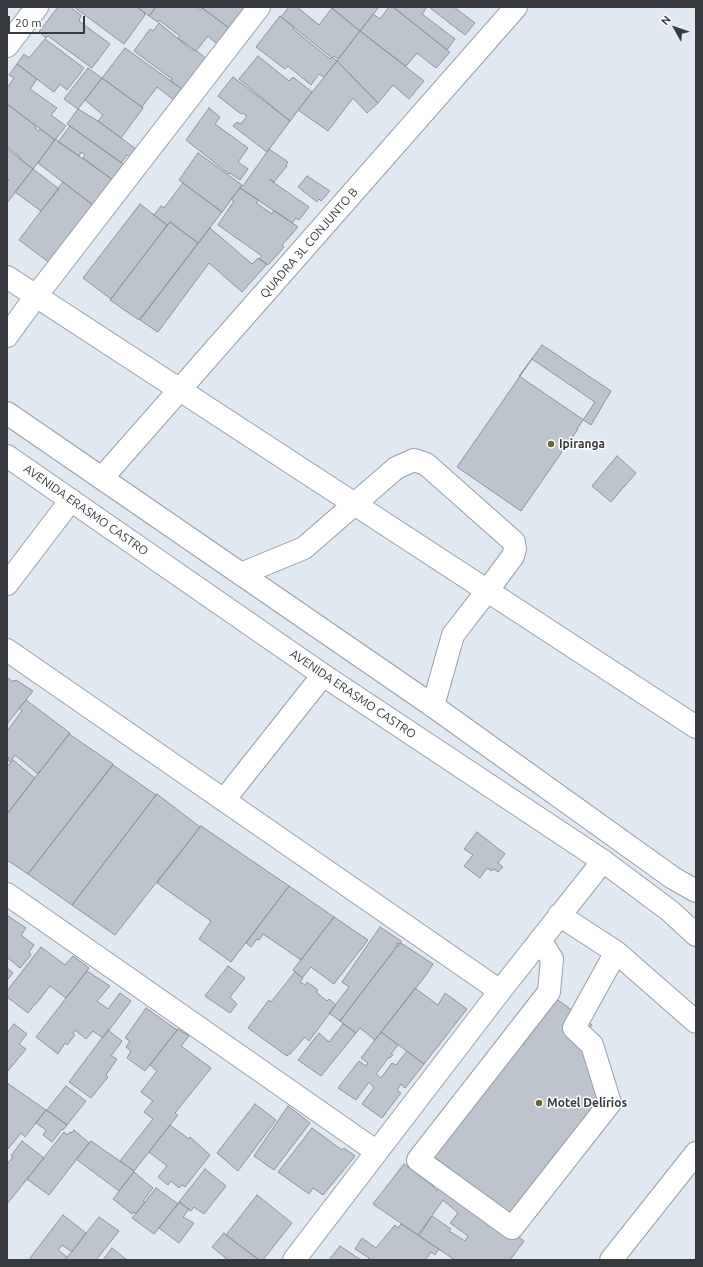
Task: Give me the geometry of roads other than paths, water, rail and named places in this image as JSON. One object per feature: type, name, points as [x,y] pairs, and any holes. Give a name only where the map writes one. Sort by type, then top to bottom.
[{"type":"street","points":[[7,46],[37,7]]},
{"type":"street","points":[[7,336],[36,296],[259,7]]},
{"type":"street","name":"QUADRA 3L CONJUNTO B","points":[[102,478],[516,7]]},
{"type":"street","points":[[7,277],[696,727]]},
{"type":"street","points":[[7,413],[433,706],[673,878],[696,891]]},
{"type":"street","name":"AVENIDA ERASMO CASTRO","points":[[7,456],[323,675],[603,861],[670,910],[696,935]]},
{"type":"street","points":[[241,574],[304,548],[396,468],[414,460],[426,464],[514,542],[515,549],[513,556],[453,635],[433,706]]},
{"type":"street","points":[[7,584],[71,500]]},
{"type":"street","points":[[7,650],[500,991]]},
{"type":"street","points":[[224,800],[323,675]]},
{"type":"street","points":[[294,1260],[500,991],[603,861]]},
{"type":"street","points":[[7,894],[377,1152]]},
{"type":"street","points":[[559,915],[616,952],[696,1022]]},
{"type":"street","points":[[540,940],[552,959],[549,992],[418,1160],[512,1228],[610,1103],[592,1045],[574,1028],[616,952]]},
{"type":"street","points":[[611,1260],[696,1153]]},
{"type":"place","name":"Ipiranga","points":[[551,444]]},
{"type":"place","name":"Motel Delírios","points":[[539,1103]]}]
